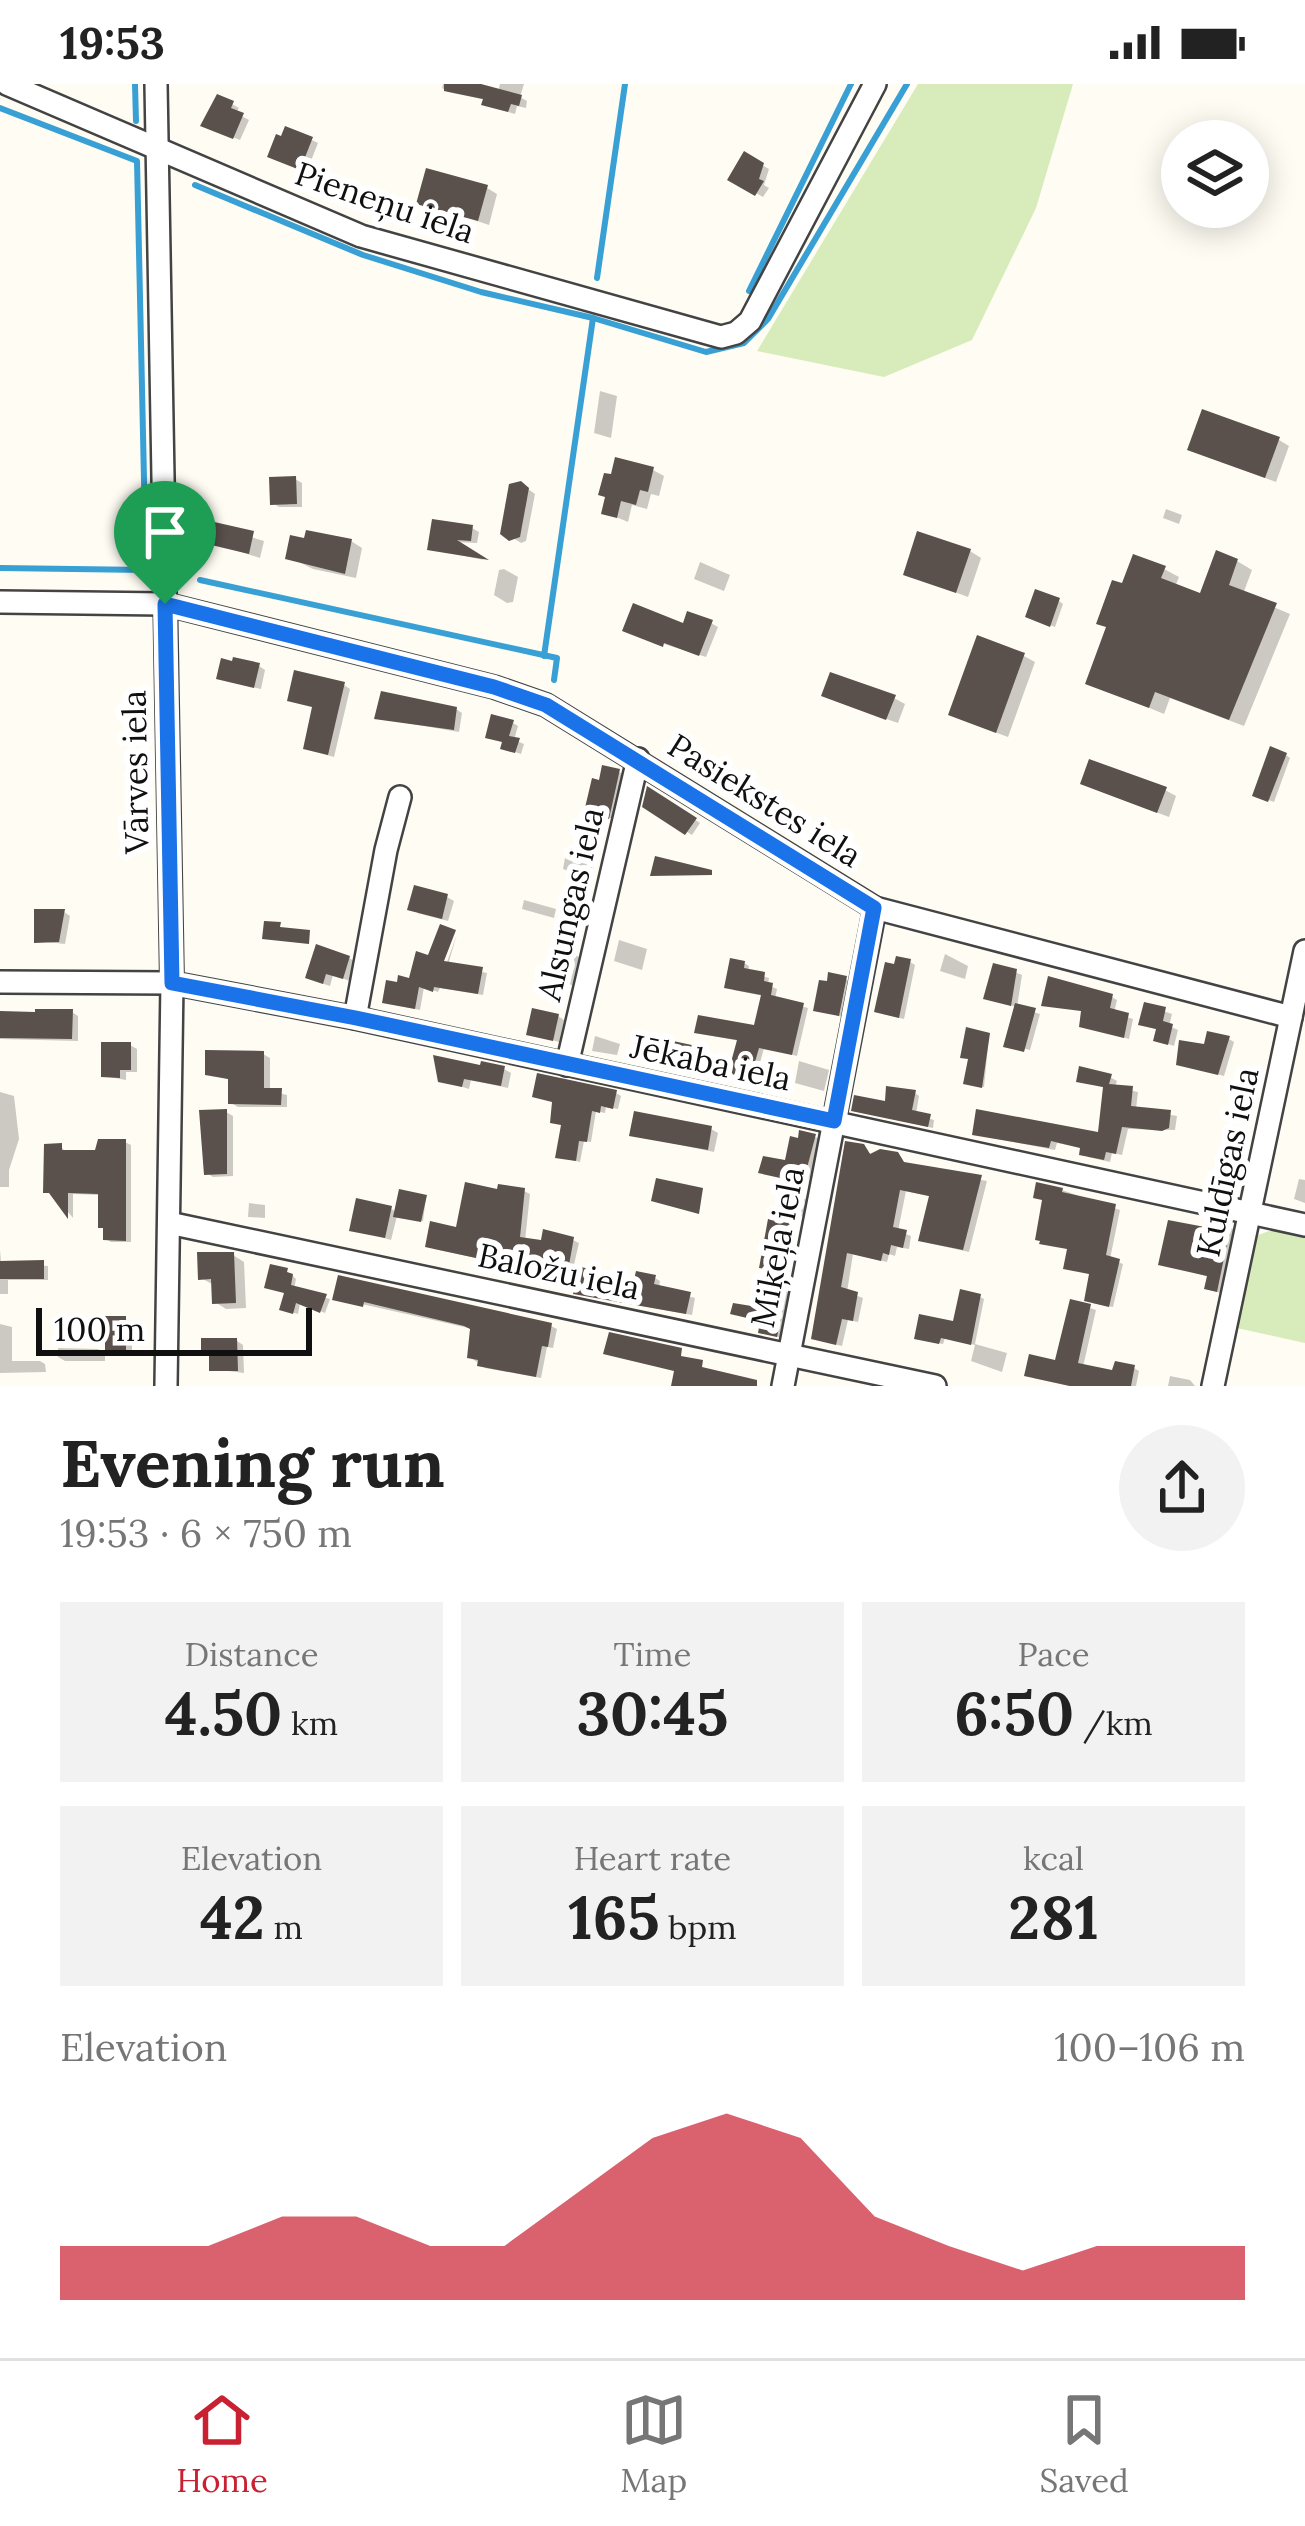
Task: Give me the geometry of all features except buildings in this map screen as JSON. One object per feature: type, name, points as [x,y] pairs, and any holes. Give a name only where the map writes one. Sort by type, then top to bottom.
[{"type":"street","name":"Pieneņu iela","points":[[7,84],[361,236],[721,337],[736,333],[750,321],[875,84]]},
{"type":"street","name":"Vārves iela","points":[[156,84],[172,983],[166,1386]]},
{"type":"street","name":"Pasiekstes iela","points":[[0,602],[165,604],[494,687],[546,705],[874,908],[1291,1017]]},
{"type":"street","name":"Alsungas iela","points":[[567,1065],[638,759]]},
{"type":"street","points":[[356,1018],[400,797]]},
{"type":"street","name":"Miķeļa iela","points":[[783,1386],[874,908]]},
{"type":"street","name":"Kuldīgas iela","points":[[1213,1386],[1305,951]]},
{"type":"street","name":"Jēkaba iela","points":[[0,982],[172,983],[356,1018],[1305,1225]]},
{"type":"street","name":"Baložu iela","points":[[169,1223],[935,1386]]},
{"type":"green space","points":[[918,84],[1073,84],[1036,208],[972,340],[884,377],[757,351]]},
{"type":"green space","points":[[1278,1228],[1305,1233],[1305,1343],[1237,1328],[1253,1242],[1258,1235]]},
{"type":"waterway","points":[[135,84],[136,121]]},
{"type":"waterway","points":[[597,278],[625,84]]},
{"type":"waterway","points":[[749,291],[851,84]]},
{"type":"waterway","points":[[195,185],[363,255],[706,352],[744,343],[768,319],[907,84]]},
{"type":"waterway","points":[[0,108],[137,161],[146,570],[0,568]]},
{"type":"waterway","points":[[544,656],[593,318]]},
{"type":"waterway","points":[[200,580],[557,658],[554,680]]},
{"type":"route","points":[[165,604],[494,687],[546,705],[874,908],[834,1121],[172,983],[165,604]]}]
